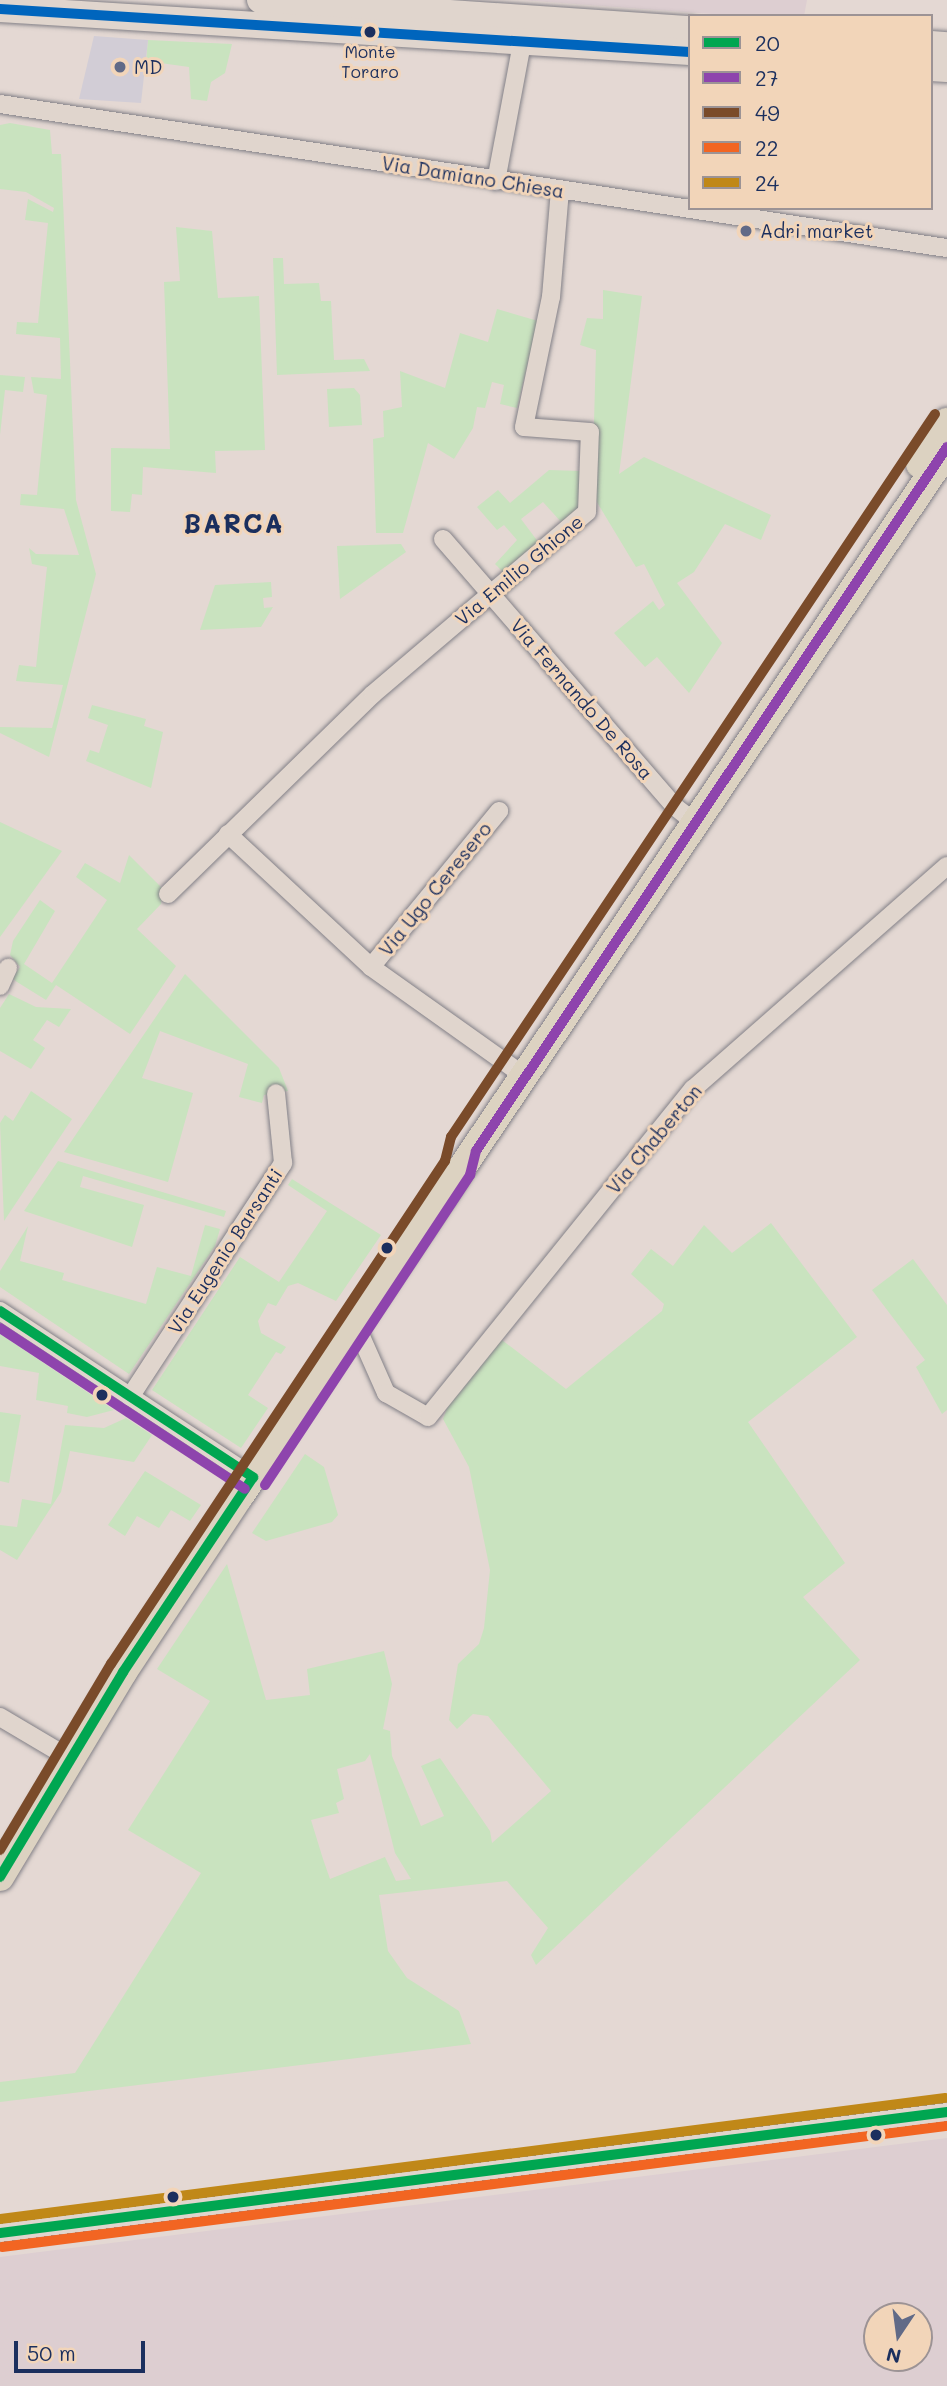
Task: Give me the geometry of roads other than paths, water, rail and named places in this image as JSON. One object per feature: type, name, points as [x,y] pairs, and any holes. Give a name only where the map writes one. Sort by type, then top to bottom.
[{"type":"main road","points":[[260,0],[513,20],[688,29]]},
{"type":"main road","points":[[0,9],[513,20],[688,52]]},
{"type":"main road","points":[[0,1877],[69,1758],[253,1476],[458,1167],[476,1153],[520,1073],[944,445]]},
{"type":"street","points":[[496,181],[513,20]]},
{"type":"street","name":"Via Damiano Chiesa","points":[[0,104],[688,209]]},
{"type":"street","name":"Via Emilio Ghione","points":[[168,894],[373,694],[587,512],[590,432],[524,427],[551,297],[560,190]]},
{"type":"street","name":"Via Damiano Chiesa","points":[[693,210],[947,248]]},
{"type":"street","name":"Via Fernando De Rosa","points":[[443,539],[691,819]]},
{"type":"street","name":"Via Ugo Ceresero","points":[[371,967],[499,811]]},
{"type":"street","name":"Via Ugo Ceresero","points":[[228,834],[371,967],[520,1073]]},
{"type":"street","name":"Via Chaberton","points":[[355,1323],[386,1393],[428,1417],[693,1089],[947,866]]},
{"type":"street","points":[[0,986],[8,968]]},
{"type":"street","name":"Via Eugenio Barsanti","points":[[130,1398],[283,1163],[276,1093]]},
{"type":"street","points":[[0,1311],[253,1476]]},
{"type":"street","points":[[0,1717],[69,1758]]},
{"type":"street","points":[[0,2232],[947,2112]]},
{"type":"place","name":"Monte Toraro","points":[[370,32]]},
{"type":"place","name":"MD","points":[[120,67]]},
{"type":"place","name":"Adri market","points":[[746,231]]},
{"type":"district","name":"BARCA","points":[[234,524]]}]
